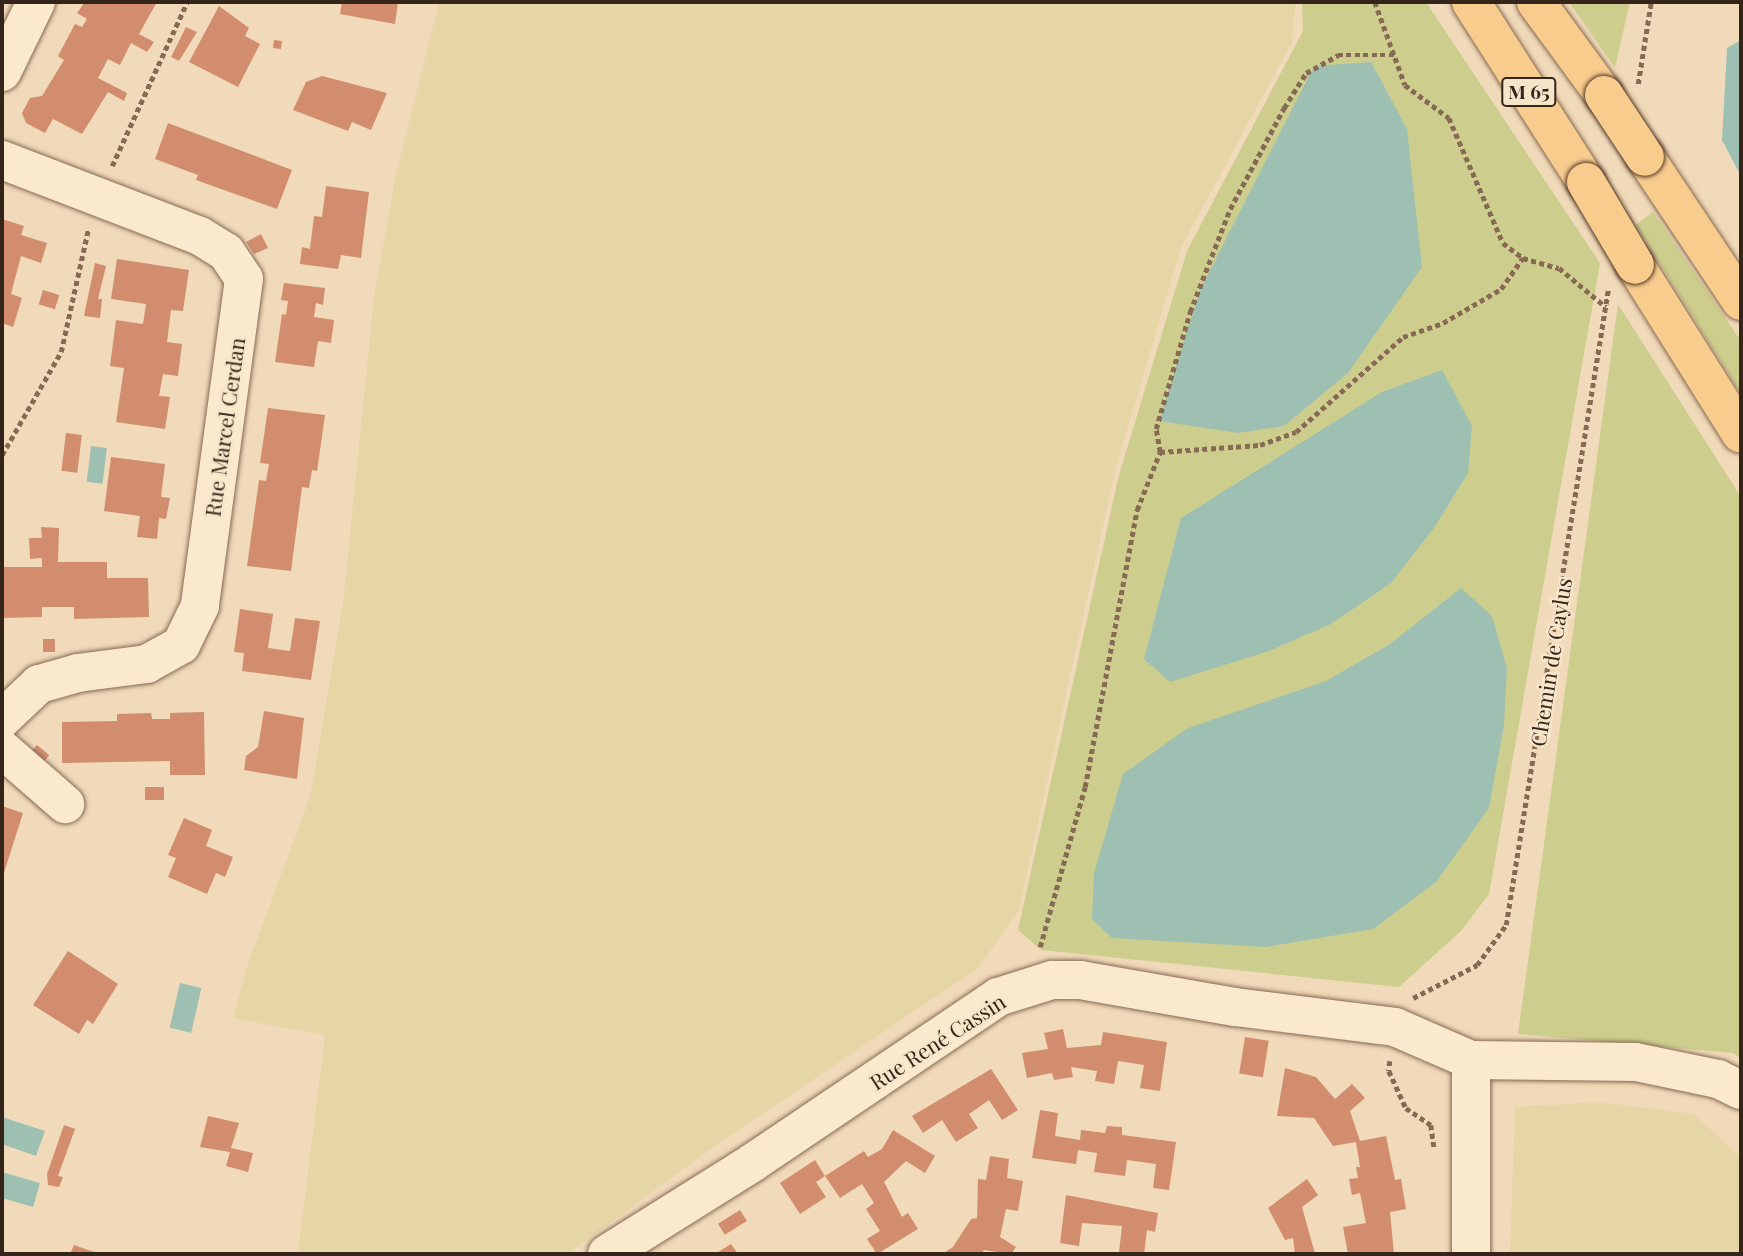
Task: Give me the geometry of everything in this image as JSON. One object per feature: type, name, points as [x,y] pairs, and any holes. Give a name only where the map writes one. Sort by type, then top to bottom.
[{"type":"main road","name":"M 65","points":[[1471,2],[1586,182],[1622,273],[1741,434]]},
{"type":"main road","name":"M 65","points":[[1536,2],[1620,96],[1645,157],[1741,301]]},
{"type":"street","points":[[2,72],[36,2]]},
{"type":"street","name":"Rue Marcel Cerdan","points":[[2,160],[200,236],[226,253],[244,279],[200,606],[181,645],[147,664],[78,673],[39,684],[2,719]]},
{"type":"street","points":[[2,749],[65,804]]},
{"type":"street","name":"Rue René Cassin","points":[[607,1254],[752,1163],[998,998],[1031,986],[1080,980],[1235,1007],[1405,1011],[1471,1060]]},
{"type":"street","points":[[1471,1254],[1471,1060],[1636,1062],[1718,1079],[1741,1090]]},
{"type":"path","points":[[2,455],[61,352],[99,197],[187,2]]},
{"type":"path","points":[[1375,2],[1405,85],[1449,118],[1503,243],[1523,258],[1559,268],[1606,307]]},
{"type":"path","points":[[1620,96],[1651,2]]},
{"type":"path","points":[[1031,986],[1085,787],[1138,510],[1160,452],[1156,429],[1190,312],[1230,209],[1284,108],[1306,73],[1338,55],[1395,55]]},
{"type":"path","points":[[1160,452],[1260,445],[1296,432],[1403,337],[1443,323],[1501,289],[1523,258]]},
{"type":"path","name":"Chemin de Caylus","points":[[1405,1011],[1477,965],[1506,925],[1606,307],[1622,273]]},
{"type":"path","points":[[1405,1011],[1389,1071],[1406,1108],[1431,1125],[1434,1150]]},
{"type":"shaded area","points":[[439,2],[1296,2],[1292,42],[1181,247],[1115,471],[1019,910],[978,968],[712,1148],[568,1254],[298,1254],[325,1035],[233,1018],[248,964],[310,797],[343,604],[374,297],[395,179]]},
{"type":"shaded area","points":[[1741,40],[1741,176],[1722,140],[1727,48]]},
{"type":"shaded area","points":[[1371,62],[1407,129],[1422,267],[1348,373],[1284,426],[1238,433],[1159,421],[1200,290],[1314,66]]},
{"type":"shaded area","points":[[1442,370],[1472,426],[1468,473],[1434,528],[1391,583],[1331,624],[1269,651],[1170,682],[1144,659],[1181,518],[1382,392]]},
{"type":"shaded area","points":[[91,446],[107,448],[102,484],[87,482]]},
{"type":"shaded area","points":[[1461,588],[1492,616],[1507,668],[1504,725],[1489,808],[1436,882],[1373,929],[1266,947],[1112,938],[1092,919],[1094,873],[1123,774],[1188,728],[1326,681],[1390,644]]},
{"type":"shaded area","points":[[180,983],[201,988],[191,1033],[170,1028]]},
{"type":"shaded area","points":[[1599,1102],[1694,1114],[1741,1158],[1741,1254],[1510,1254],[1515,1107]]},
{"type":"shaded area","points":[[2,1117],[45,1131],[36,1156],[2,1144]]},
{"type":"shaded area","points":[[2,1172],[40,1183],[33,1207],[2,1198]]},
{"type":"green space","points":[[1302,2],[1426,2],[1600,263],[1489,894],[1461,931],[1399,987],[1041,950],[1018,930],[1119,475],[1187,251],[1303,31]]},
{"type":"green space","points":[[1569,2],[1630,2],[1615,68]]},
{"type":"green space","points":[[1653,212],[1741,341],[1741,394],[1636,225]]},
{"type":"green space","points":[[1618,304],[1741,497],[1741,1059],[1733,1053],[1518,1034]]},
{"type":"building","points":[[85,2],[157,2],[139,34],[154,42],[147,52],[131,43],[120,65],[108,59],[98,78],[127,93],[124,101],[108,92],[82,134],[53,119],[45,133],[26,123],[22,113],[30,98],[42,96],[64,60],[58,56],[75,24],[82,27],[87,19],[77,13]]},
{"type":"building","points":[[342,2],[398,2],[395,24],[340,14]]},
{"type":"building","points":[[219,6],[249,28],[245,36],[260,44],[238,87],[189,62]]},
{"type":"building","points":[[186,27],[197,32],[179,61],[171,57]]},
{"type":"building","points":[[274,40],[282,41],[281,49],[273,48]]},
{"type":"building","points":[[322,76],[387,93],[371,130],[352,122],[348,131],[293,110],[306,82]]},
{"type":"building","points":[[168,123],[292,170],[277,209],[196,180],[198,175],[155,159]]},
{"type":"building","points":[[326,186],[369,192],[361,258],[341,255],[338,269],[300,264],[302,247],[310,249],[314,216],[322,217]]},
{"type":"building","points":[[2,219],[24,226],[21,235],[47,243],[41,263],[21,256],[11,294],[22,298],[13,327],[2,323]]},
{"type":"building","points":[[261,234],[268,248],[254,254],[246,242]]},
{"type":"building","points":[[117,259],[189,270],[183,311],[171,310],[167,342],[182,344],[178,376],[163,374],[159,396],[170,397],[165,429],[116,422],[124,368],[110,366],[116,320],[143,324],[146,304],[111,299]]},
{"type":"building","points":[[95,263],[106,266],[98,299],[102,299],[100,318],[84,316]]},
{"type":"building","points":[[284,283],[325,288],[323,305],[316,303],[314,317],[334,320],[331,343],[318,341],[314,367],[275,362],[282,314],[286,315],[288,301],[281,300]]},
{"type":"building","points":[[43,290],[59,295],[55,309],[39,304]]},
{"type":"building","points":[[268,408],[325,415],[317,471],[312,470],[309,488],[302,487],[291,571],[247,566],[259,480],[266,481],[269,464],[260,463]]},
{"type":"building","points":[[66,433],[82,435],[77,473],[61,471]]},
{"type":"building","points":[[111,457],[165,464],[161,497],[170,498],[166,519],[159,518],[157,539],[137,537],[140,516],[104,511]]},
{"type":"building","points":[[41,527],[59,528],[58,562],[107,562],[107,578],[148,578],[149,617],[74,619],[74,607],[42,607],[42,617],[2,618],[2,567],[42,567],[42,558],[30,559],[29,538],[42,538]]},
{"type":"building","points":[[240,609],[273,614],[268,648],[290,651],[295,618],[320,621],[311,680],[242,671],[244,653],[234,652]]},
{"type":"building","points":[[43,639],[55,639],[55,652],[43,652]]},
{"type":"building","points":[[264,711],[304,718],[297,779],[244,770],[246,756],[258,747]]},
{"type":"building","points":[[204,712],[205,775],[170,775],[170,761],[62,763],[62,722],[117,721],[117,714],[151,713],[152,719],[170,719],[170,713]]},
{"type":"building","points":[[37,745],[49,755],[41,765],[29,755]]},
{"type":"building","points":[[145,787],[164,787],[164,800],[145,800]]},
{"type":"building","points":[[2,806],[23,813],[2,879]]},
{"type":"building","points":[[184,818],[212,830],[206,846],[233,857],[225,877],[216,873],[207,894],[168,877],[176,858],[168,855]]},
{"type":"building","points":[[68,951],[118,984],[93,1024],[87,1020],[79,1034],[33,1005]]},
{"type":"building","points":[[1063,1029],[1067,1048],[1101,1045],[1103,1032],[1167,1042],[1160,1091],[1140,1088],[1144,1065],[1118,1061],[1114,1084],[1095,1081],[1097,1071],[1071,1067],[1073,1077],[1054,1080],[1052,1073],[1027,1078],[1022,1053],[1048,1049],[1044,1033]]},
{"type":"building","points":[[1245,1037],[1269,1041],[1263,1077],[1239,1074]]},
{"type":"building","points":[[1285,1068],[1316,1077],[1335,1099],[1352,1084],[1365,1098],[1350,1111],[1360,1141],[1386,1136],[1395,1180],[1401,1179],[1406,1209],[1390,1212],[1394,1254],[1348,1254],[1343,1227],[1366,1223],[1360,1193],[1352,1195],[1349,1179],[1358,1178],[1356,1167],[1360,1167],[1356,1142],[1333,1146],[1314,1118],[1277,1116]]},
{"type":"building","points":[[991,1069],[1018,1110],[1002,1120],[989,1100],[969,1114],[978,1128],[956,1142],[942,1120],[923,1133],[912,1116]]},
{"type":"building","points":[[1040,1110],[1058,1113],[1055,1136],[1080,1140],[1081,1130],[1105,1133],[1107,1126],[1122,1127],[1122,1135],[1176,1142],[1169,1190],[1153,1188],[1156,1164],[1127,1160],[1125,1176],[1094,1172],[1097,1153],[1078,1150],[1076,1164],[1032,1158]]},
{"type":"building","points":[[208,1116],[239,1123],[231,1148],[253,1153],[248,1172],[226,1166],[230,1152],[200,1147]]},
{"type":"building","points":[[64,1125],[75,1129],[58,1176],[63,1177],[59,1187],[48,1185],[47,1174]]},
{"type":"building","points":[[893,1130],[935,1156],[925,1173],[906,1161],[884,1182],[902,1217],[908,1213],[918,1229],[877,1254],[867,1239],[880,1231],[866,1209],[874,1203],[862,1184],[840,1198],[825,1176],[864,1151],[868,1157],[882,1149]]},
{"type":"building","points":[[990,1156],[1009,1159],[1007,1178],[1023,1181],[1018,1211],[1006,1209],[1000,1237],[1016,1247],[1011,1254],[984,1250],[981,1254],[942,1254],[953,1247],[971,1219],[977,1218],[978,1179],[986,1180]]},
{"type":"building","points":[[815,1160],[825,1176],[816,1182],[826,1197],[800,1214],[780,1183]]},
{"type":"building","points":[[1307,1179],[1318,1195],[1302,1207],[1315,1254],[1295,1254],[1293,1238],[1285,1240],[1268,1208]]},
{"type":"building","points":[[1066,1195],[1158,1213],[1155,1232],[1147,1230],[1144,1254],[1119,1252],[1122,1226],[1082,1223],[1079,1246],[1060,1243]]},
{"type":"building","points":[[740,1210],[747,1221],[725,1235],[718,1224]]},
{"type":"building","points":[[731,1244],[738,1254],[715,1254]]},
{"type":"building","points":[[74,1245],[91,1251],[105,1254],[70,1254]]}]
